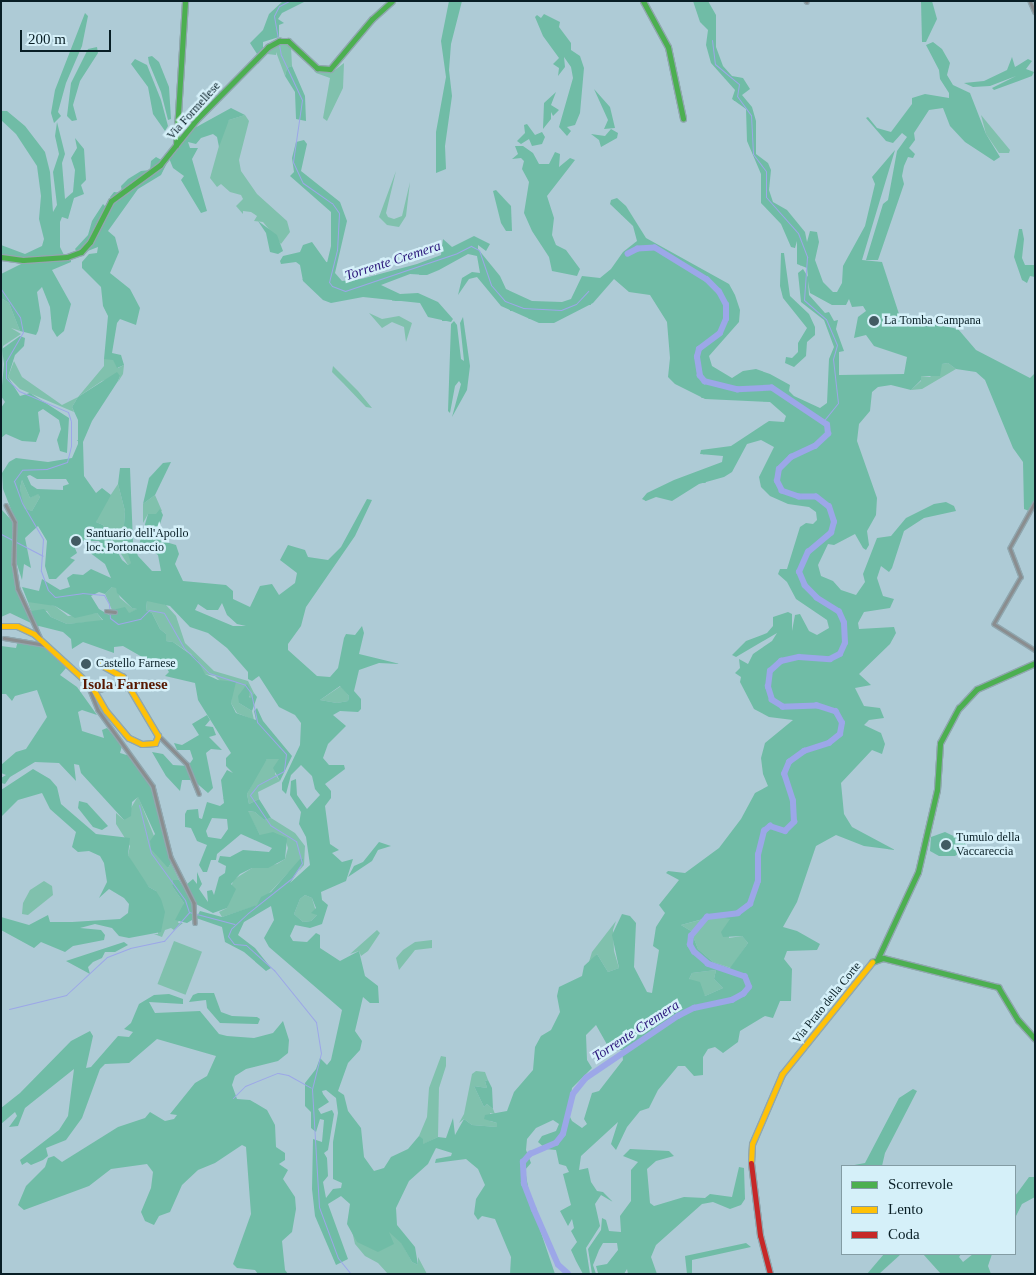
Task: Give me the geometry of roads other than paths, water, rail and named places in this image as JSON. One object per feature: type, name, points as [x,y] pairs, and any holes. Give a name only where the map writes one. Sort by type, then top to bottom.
[{"type":"street","points":[[176,145],[185,1]]},
{"type":"street","name":"Via Formellese","points":[[1,257],[23,260],[67,257],[81,252],[90,242],[111,202],[128,186],[151,173],[273,44],[286,40],[317,68],[330,69],[372,19],[392,1]]},
{"type":"street","points":[[643,1],[668,47],[676,96],[684,118]]},
{"type":"street","points":[[1030,1],[1035,12]]},
{"type":"street","points":[[1035,503],[1010,548],[1021,577],[994,624],[1035,650]]},
{"type":"street","points":[[6,505],[15,522],[13,542],[18,589],[45,644]]},
{"type":"street","points":[[106,611],[114,612]]},
{"type":"street","points":[[1,626],[24,628],[45,644],[88,683],[95,691],[106,711],[133,741],[154,744],[158,736],[124,677],[98,663]]},
{"type":"street","points":[[4,638],[45,644]]},
{"type":"street","points":[[878,958],[918,872],[937,790],[940,743],[959,708],[977,689],[1035,663]]},
{"type":"street","points":[[88,683],[98,710],[153,786],[171,857],[193,900],[195,923]]},
{"type":"street","points":[[95,691],[115,686]]},
{"type":"street","points":[[161,738],[186,764],[199,794]]},
{"type":"street","name":"Via Prato della Corte","points":[[770,1274],[760,1235],[750,1149],[770,1097],[782,1074],[878,958],[998,987],[1018,1020],[1035,1040]]},
{"type":"waterway","name":"Torrente Cremera","points":[[289,1],[279,6],[274,16],[281,55],[302,100],[293,162],[303,183],[332,203],[339,213],[337,250],[329,282],[332,286],[345,291],[457,253],[471,246],[479,250],[491,285],[505,301],[523,308],[561,310],[576,304],[588,291]]},
{"type":"waterway","points":[[712,40],[715,64],[739,84],[737,96],[751,115],[753,154],[766,171],[766,197],[798,233],[807,257],[804,300],[826,319],[837,345],[833,359],[838,403],[824,420]]},
{"type":"waterway","name":"Torrente Cremera","points":[[568,1274],[558,1265],[534,1210],[524,1184],[523,1162],[530,1154],[556,1143],[563,1134],[573,1094],[586,1078],[678,1016],[694,1008],[732,1000],[743,994],[749,987],[745,977],[708,964],[694,952],[690,945],[691,936],[707,917],[738,913],[750,904],[758,881],[758,855],[764,831],[770,826],[785,831],[794,822],[793,801],[784,774],[789,762],[804,751],[829,743],[840,734],[842,723],[836,712],[817,706],[783,707],[772,700],[768,687],[770,671],[781,661],[799,657],[830,659],[840,654],[845,643],[844,623],[839,612],[817,598],[805,586],[799,572],[808,552],[831,533],[834,522],[829,507],[816,497],[799,497],[782,491],[777,481],[779,469],[791,457],[815,446],[828,434],[827,425],[772,388],[738,390],[705,382],[700,376],[697,357],[699,349],[720,333],[726,319],[726,305],[719,292],[707,280],[655,248],[638,249],[628,254]]},
{"type":"waterway","points":[[1,289],[20,317],[23,332],[6,361],[6,378],[19,391],[68,412],[71,421],[71,446],[67,462],[47,469],[22,470],[14,481],[22,503],[43,539],[41,571],[48,590],[55,597],[82,593],[104,595],[109,604],[110,618],[118,624],[140,619],[149,610],[164,613],[184,648],[209,673],[245,685],[251,693],[257,722],[286,754],[284,771],[258,785],[250,795],[270,825],[296,841],[302,863],[292,878],[248,913],[231,929],[228,936],[234,944],[246,945],[274,970],[316,1022],[321,1053],[312,1089],[319,1207],[338,1258],[351,1274]]},
{"type":"waterway","points":[[1,534],[43,556]]},
{"type":"waterway","points":[[139,805],[151,853],[185,900],[189,912],[234,924]]},
{"type":"waterway","points":[[9,1009],[66,995],[107,957],[130,948],[164,941],[189,912]]},
{"type":"waterway","points":[[233,1098],[245,1086],[278,1073],[288,1075],[311,1088]]},
{"type":"place","name":"La Tomba Campana","points":[[874,321]]},
{"type":"place","name":"Santuario dell'Apollo loc. Portonaccio","points":[[76,541]]},
{"type":"place","name":"Castello Farnese","points":[[86,664]]},
{"type":"place","name":"Tumulo della Vaccareccia","points":[[946,845]]},
{"type":"district","name":"Isola Farnese","points":[[125,685]]}]
